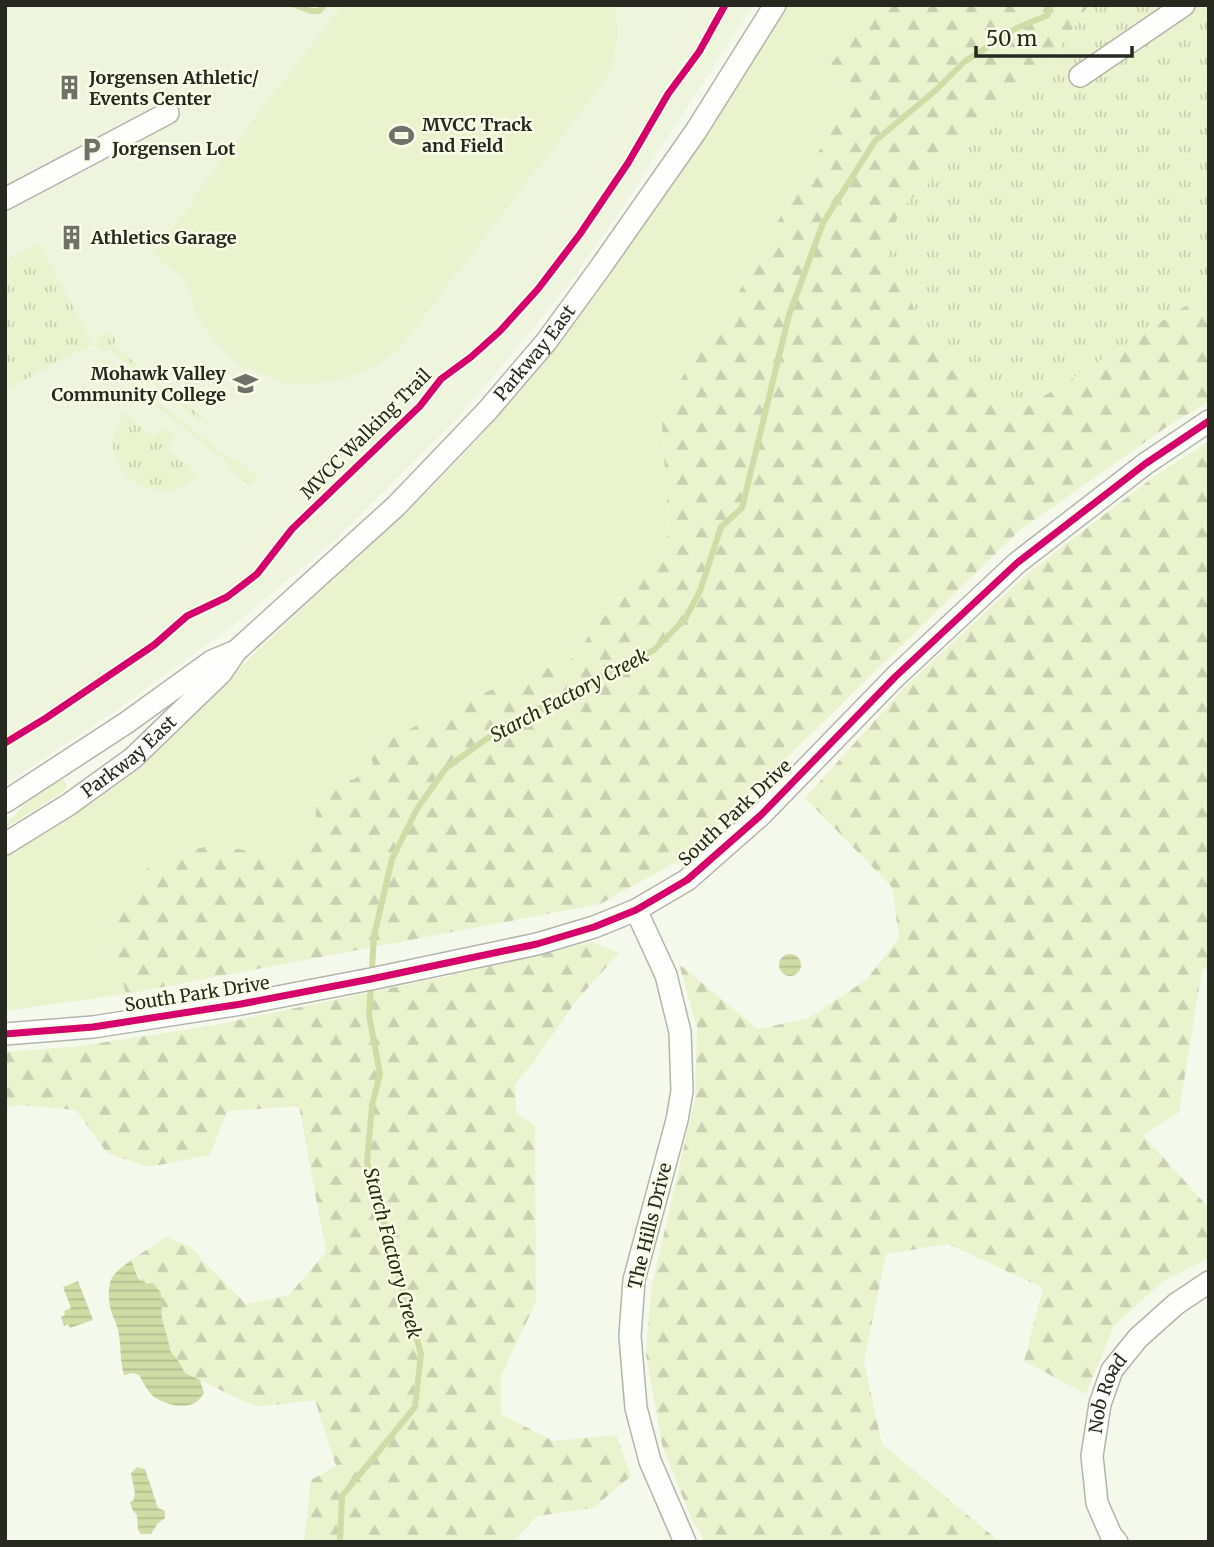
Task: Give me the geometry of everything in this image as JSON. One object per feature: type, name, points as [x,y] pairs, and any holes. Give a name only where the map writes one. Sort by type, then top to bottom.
[{"type":"street","name":"Parkway East","points":[[5,844],[68,806],[132,758],[220,673],[236,651],[396,506],[487,411],[546,342],[600,268],[696,131],[775,5]]},
{"type":"street","points":[[1080,76],[1184,5]]},
{"type":"street","points":[[5,199],[168,113]]},
{"type":"street","name":"South Park Drive","points":[[5,1034],[93,1027],[241,1004],[371,979],[537,944],[594,927],[636,910],[687,880],[761,815],[895,677],[1017,563],[1145,464],[1209,421]]},
{"type":"street","name":"Parkway East","points":[[5,802],[126,723],[212,661],[236,651]]},
{"type":"street","name":"The Hills Drive","points":[[636,910],[666,975],[680,1032],[682,1091],[635,1280],[629,1336],[636,1408],[650,1461],[685,1542]]},
{"type":"street","name":"Nob Road","points":[[1117,1542],[1111,1535],[1097,1503],[1092,1456],[1100,1404],[1112,1370],[1138,1338],[1176,1304],[1209,1282]]},
{"type":"shaded area","name":"Mohawk Valley Community College","points":[[5,5],[753,5],[617,216],[567,286],[455,421],[333,542],[236,623],[112,713],[5,784]]},
{"type":"shaded area","points":[[790,954],[798,957],[801,965],[798,973],[790,976],[782,973],[779,965],[782,957]]},
{"type":"shaded area","points":[[131,1260],[138,1278],[145,1284],[153,1283],[161,1293],[162,1318],[171,1352],[185,1373],[200,1380],[204,1393],[199,1400],[186,1406],[174,1405],[156,1398],[139,1375],[124,1375],[119,1332],[109,1302],[109,1292],[112,1277]]},
{"type":"shaded area","points":[[78,1281],[93,1320],[70,1328],[68,1324],[64,1326],[61,1317],[65,1315],[64,1311],[71,1308],[63,1287]]},
{"type":"shaded area","points":[[137,1467],[145,1469],[158,1508],[165,1511],[165,1518],[151,1534],[141,1534],[138,1530],[137,1515],[130,1502],[135,1494],[131,1473]]},
{"type":"green space","name":"MVCC Track and Field","points":[[343,5],[616,5],[618,36],[609,75],[398,350],[376,365],[347,378],[321,383],[283,383],[238,364],[214,340],[196,315],[186,279],[152,254]]},
{"type":"green space","points":[[788,5],[885,5],[832,63],[850,102],[803,176],[730,308],[661,408],[669,534],[571,659],[468,699],[369,750],[373,764],[353,780],[337,779],[318,793],[315,823],[292,857],[211,845],[108,924],[126,994],[5,1011],[5,857],[76,813],[162,745],[278,631],[420,499],[474,443],[519,392],[601,285],[678,175]]},
{"type":"green space","points":[[885,5],[1089,5],[1041,75],[899,211],[1014,415],[1209,291],[1209,402],[1168,426],[1020,530],[684,858],[600,904],[126,994],[108,924],[153,861],[211,845],[292,857],[315,823],[318,793],[337,779],[353,780],[373,764],[369,750],[468,699],[571,659],[669,534],[661,408],[730,308],[803,176],[850,102],[831,63]]},
{"type":"green space","points":[[1089,5],[1209,5],[1209,291],[1014,415],[931,343],[887,255],[899,211],[1041,75]]},
{"type":"green space","points":[[39,243],[93,344],[5,390],[5,261]]},
{"type":"green space","points":[[106,331],[117,339],[113,345],[210,424],[208,427],[108,349],[104,353],[94,345]]},
{"type":"green space","points":[[103,358],[232,461],[234,458],[258,476],[251,486],[228,468],[229,464],[100,361]]},
{"type":"green space","points":[[124,412],[154,437],[163,428],[176,437],[167,448],[197,473],[188,483],[174,489],[153,489],[128,477],[117,462],[113,443],[115,431]]},
{"type":"green space","points":[[1209,441],[1209,966],[1202,970],[1179,1112],[1143,1135],[1209,1208],[1209,1258],[1162,1282],[1114,1326],[1086,1394],[1024,1361],[1043,1288],[948,1244],[886,1254],[864,1362],[882,1444],[1000,1542],[705,1542],[691,1518],[662,1445],[646,1355],[651,1290],[695,1099],[697,1027],[679,964],[758,1029],[809,1018],[866,980],[899,938],[892,887],[805,798],[905,687],[1028,573],[1155,476]]},
{"type":"green space","points":[[60,779],[67,785],[63,792],[5,828],[5,824],[30,800]]},
{"type":"green space","points":[[593,942],[619,953],[576,1001],[515,1084],[516,1113],[535,1125],[536,1302],[501,1376],[501,1414],[553,1441],[616,1435],[631,1476],[593,1508],[537,1516],[513,1542],[304,1542],[311,1480],[336,1466],[315,1400],[256,1407],[185,1373],[169,1346],[159,1310],[131,1260],[166,1237],[191,1247],[246,1304],[289,1295],[326,1252],[299,1106],[227,1111],[210,1155],[149,1167],[107,1153],[76,1110],[19,1105],[5,1108],[5,1052],[80,1046],[210,1026],[448,976]]},
{"type":"waterway","points":[[295,5],[311,11],[319,11],[324,5]]},
{"type":"waterway","name":"Starch Factory Creek","points":[[340,1542],[342,1496],[415,1407],[421,1354],[367,1162],[372,1105],[380,1074],[369,1015],[374,936],[392,859],[417,809],[446,768],[503,727],[654,650],[685,619],[700,591],[721,527],[742,508],[789,315],[823,223],[875,141],[936,90],[964,62],[1017,28],[1048,15],[1051,5]]},
{"type":"cycle path","name":"MVCC Walking Trail","points":[[5,743],[154,645],[187,616],[227,597],[257,574],[292,529],[420,406],[441,379],[500,331],[538,289],[580,234],[628,163],[668,94],[699,52],[725,5]]},
{"type":"cycle path","points":[[5,1034],[93,1027],[241,1004],[371,979],[537,944],[594,927],[636,910],[687,880],[761,815],[895,677],[1017,563],[1145,464],[1209,421]]},
{"type":"place","name":"Jorgensen Athletic/ Events Center","points":[[69,88]]},
{"type":"place","name":"MVCC Track and Field","points":[[402,135]]},
{"type":"place","name":"Jorgensen Lot","points":[[92,149]]},
{"type":"place","name":"Athletics Garage","points":[[71,238]]},
{"type":"place","name":"Mohawk Valley Community College","points":[[246,384]]}]
